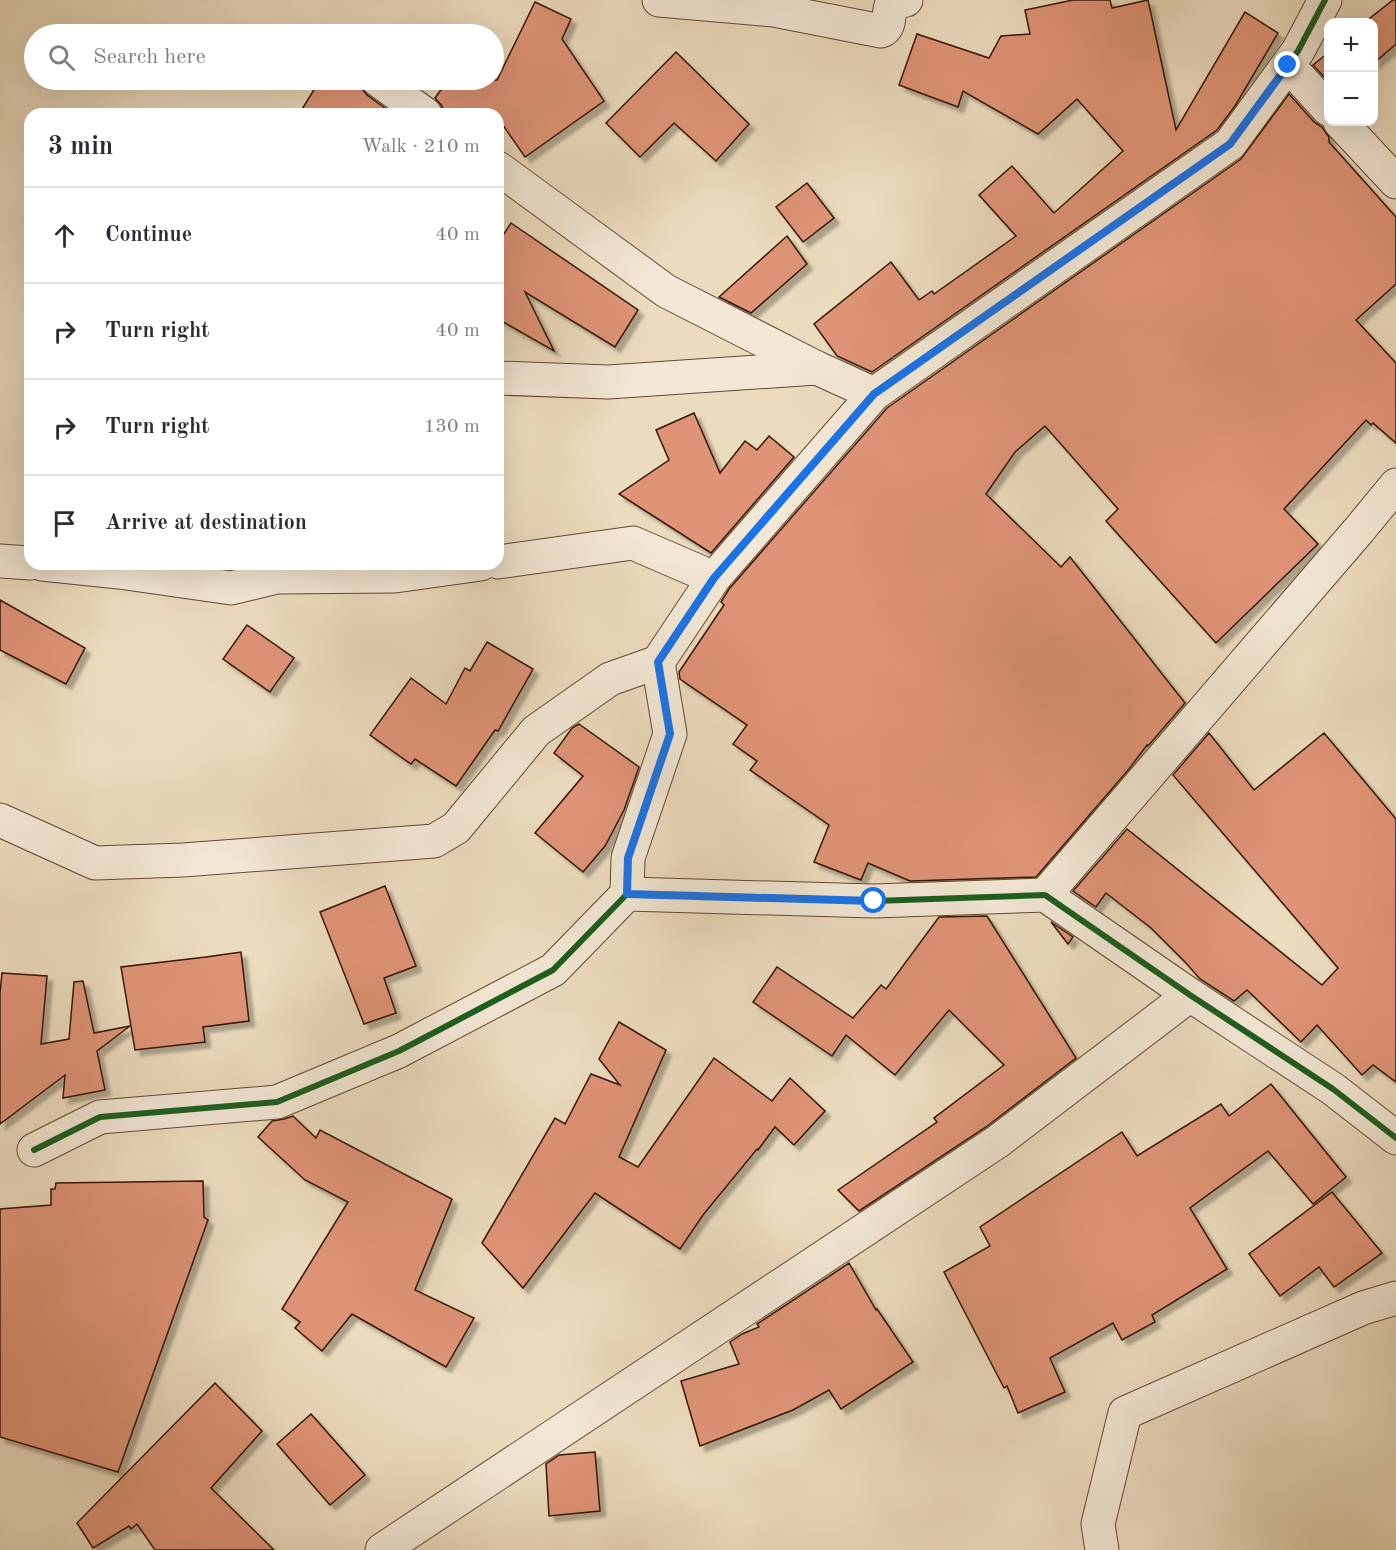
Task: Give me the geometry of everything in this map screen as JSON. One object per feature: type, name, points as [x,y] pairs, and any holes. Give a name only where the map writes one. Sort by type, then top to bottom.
[{"type":"street","points":[[659,0],[774,10],[881,31],[887,26],[892,3],[906,0]]},
{"type":"street","points":[[0,820],[95,863],[183,860],[435,841],[456,828],[536,731],[610,679],[658,662],[714,578],[874,394],[1230,144],[1298,51],[1325,0]]},
{"type":"street","points":[[1288,65],[1324,104]]},
{"type":"street","points":[[392,90],[417,108]]},
{"type":"street","points":[[1344,126],[1396,182]]},
{"type":"street","points":[[504,172],[666,291],[817,368],[874,394]]},
{"type":"street","points":[[504,378],[608,382],[817,368]]},
{"type":"street","points":[[1045,895],[1396,485]]},
{"type":"street","points":[[504,561],[633,543],[714,578]]},
{"type":"street","points":[[0,561],[24,563]]},
{"type":"street","points":[[100,570],[231,588],[277,577],[395,576],[438,570]]},
{"type":"street","points":[[34,1150],[100,1117],[277,1102],[399,1051],[553,969],[627,894],[628,858],[670,734],[658,662]]},
{"type":"street","points":[[627,894],[874,901],[1045,895],[1190,995],[1333,1089],[1396,1138]]},
{"type":"street","points":[[382,1550],[998,1142],[1190,995]]},
{"type":"street","points":[[1102,1550],[1098,1524],[1125,1413],[1363,1308],[1396,1298]]},
{"type":"building","points":[[1073,0],[1110,0],[1112,8],[1148,0],[1176,130],[1245,12],[1278,33],[1235,106],[1217,130],[872,372],[837,356],[814,324],[891,262],[919,300],[932,291],[934,294],[1016,236],[979,195],[1012,166],[1054,213],[1123,151],[1077,99],[1038,134],[963,91],[958,107],[899,85],[917,34],[989,58],[1001,36],[1030,34],[1025,10]]},
{"type":"building","points":[[1396,0],[1396,44],[1378,60],[1378,18],[1370,18]]},
{"type":"building","points":[[535,2],[571,19],[562,39],[604,101],[525,157],[504,127],[504,108],[442,108],[435,98],[441,90],[504,90],[504,66]]},
{"type":"building","points":[[676,52],[749,124],[716,161],[674,123],[640,157],[606,123]]},
{"type":"building","points":[[1324,56],[1324,77],[1313,65]]},
{"type":"building","points":[[314,90],[363,90],[385,108],[303,108]]},
{"type":"building","points":[[1289,94],[1314,122],[1322,127],[1329,137],[1329,142],[1396,217],[1396,284],[1356,320],[1396,363],[1396,443],[1373,423],[1371,425],[1366,420],[1284,509],[1318,544],[1216,643],[1106,521],[1118,509],[1045,426],[1015,452],[986,494],[1061,567],[1070,557],[1185,703],[1036,877],[910,881],[868,863],[861,880],[814,862],[829,825],[750,770],[757,761],[733,744],[747,725],[680,679],[679,672],[724,605],[721,602],[729,589],[887,408],[1241,159]]},
{"type":"building","points":[[807,183],[834,218],[803,242],[776,207]]},
{"type":"building","points":[[511,223],[638,310],[615,347],[525,292],[554,351],[504,322],[504,234]]},
{"type":"building","points":[[787,236],[807,264],[751,313],[719,297]]},
{"type":"building","points":[[694,413],[720,473],[745,441],[757,450],[769,436],[794,457],[711,553],[619,494],[669,460],[656,430]]},
{"type":"building","points":[[0,600],[85,648],[66,684],[0,650]]},
{"type":"building","points":[[247,625],[294,658],[270,692],[223,659]]},
{"type":"building","points":[[487,642],[533,669],[498,731],[495,730],[456,786],[415,759],[411,764],[370,735],[411,678],[446,704],[465,668],[470,671]]},
{"type":"building","points":[[579,724],[639,767],[624,810],[605,846],[583,872],[535,833],[583,776],[554,753],[572,728]]},
{"type":"building","points":[[1209,733],[1254,790],[1324,733],[1396,819],[1396,1082],[1373,1065],[1362,1075],[1317,1025],[1301,1042],[1247,990],[1234,1001],[1200,979],[1151,928],[1106,893],[1096,907],[1073,891],[1127,829],[1322,985],[1338,968],[1173,775]]},
{"type":"building","points":[[385,886],[416,966],[384,978],[396,1013],[364,1024],[320,912]]},
{"type":"building","points":[[987,916],[1076,1058],[986,1127],[859,1211],[838,1190],[937,1122],[934,1118],[1004,1065],[949,1010],[895,1075],[846,1035],[832,1056],[753,1002],[777,967],[853,1018],[881,985],[886,989],[939,917]]},
{"type":"building","points":[[1051,922],[1073,937],[1068,944]]},
{"type":"building","points":[[241,952],[249,1021],[203,1027],[205,1042],[135,1050],[121,967]]},
{"type":"building","points":[[2,973],[47,976],[41,1044],[69,1039],[74,982],[83,981],[94,1033],[130,1026],[97,1051],[105,1090],[63,1098],[65,1075],[0,1124]]},
{"type":"building","points":[[619,1022],[666,1050],[619,1157],[638,1167],[714,1058],[772,1101],[790,1078],[825,1111],[794,1145],[775,1127],[703,1215],[680,1249],[595,1193],[523,1288],[482,1243],[555,1118],[565,1124],[591,1074],[620,1085],[599,1059]]},
{"type":"building","points":[[1271,1084],[1346,1177],[1313,1204],[1268,1151],[1190,1208],[1227,1269],[1152,1315],[1155,1322],[1122,1340],[1113,1323],[1050,1358],[1065,1392],[1018,1413],[1007,1386],[1004,1388],[944,1272],[990,1246],[980,1227],[1122,1132],[1137,1156],[1221,1104],[1229,1116]]},
{"type":"building","points":[[293,1116],[316,1138],[320,1130],[452,1199],[415,1290],[474,1318],[446,1367],[352,1314],[322,1351],[295,1328],[300,1322],[282,1309],[348,1202],[305,1180],[258,1137],[272,1121]]},
{"type":"building","points":[[203,1181],[204,1217],[208,1220],[118,1472],[0,1437],[0,1209],[51,1205],[51,1189],[55,1189],[56,1183]]},
{"type":"building","points":[[1332,1192],[1382,1253],[1334,1287],[1319,1267],[1280,1296],[1249,1254]]},
{"type":"building","points":[[849,1263],[876,1310],[913,1362],[841,1409],[829,1390],[793,1410],[700,1446],[681,1381],[739,1364],[730,1342],[759,1327],[757,1324]]},
{"type":"building","points":[[215,1383],[262,1431],[211,1488],[274,1550],[155,1550],[137,1524],[131,1529],[129,1526],[93,1548],[77,1523]]},
{"type":"building","points":[[311,1414],[365,1475],[330,1505],[277,1444]]},
{"type":"building","points":[[595,1452],[600,1511],[549,1516],[546,1464],[559,1455]]},
{"type":"cycle path","points":[[627,894],[628,858],[670,734],[658,662],[714,578],[874,394],[1230,144],[1298,51],[1325,0]]},
{"type":"cycle path","points":[[34,1150],[100,1117],[277,1102],[399,1051],[553,970],[627,894],[874,901],[1045,895],[1190,995],[1333,1089],[1396,1138]]},
{"type":"route","points":[[874,901],[627,894],[628,858],[670,734],[658,662],[714,578],[874,394],[1230,144],[1288,65]]}]
